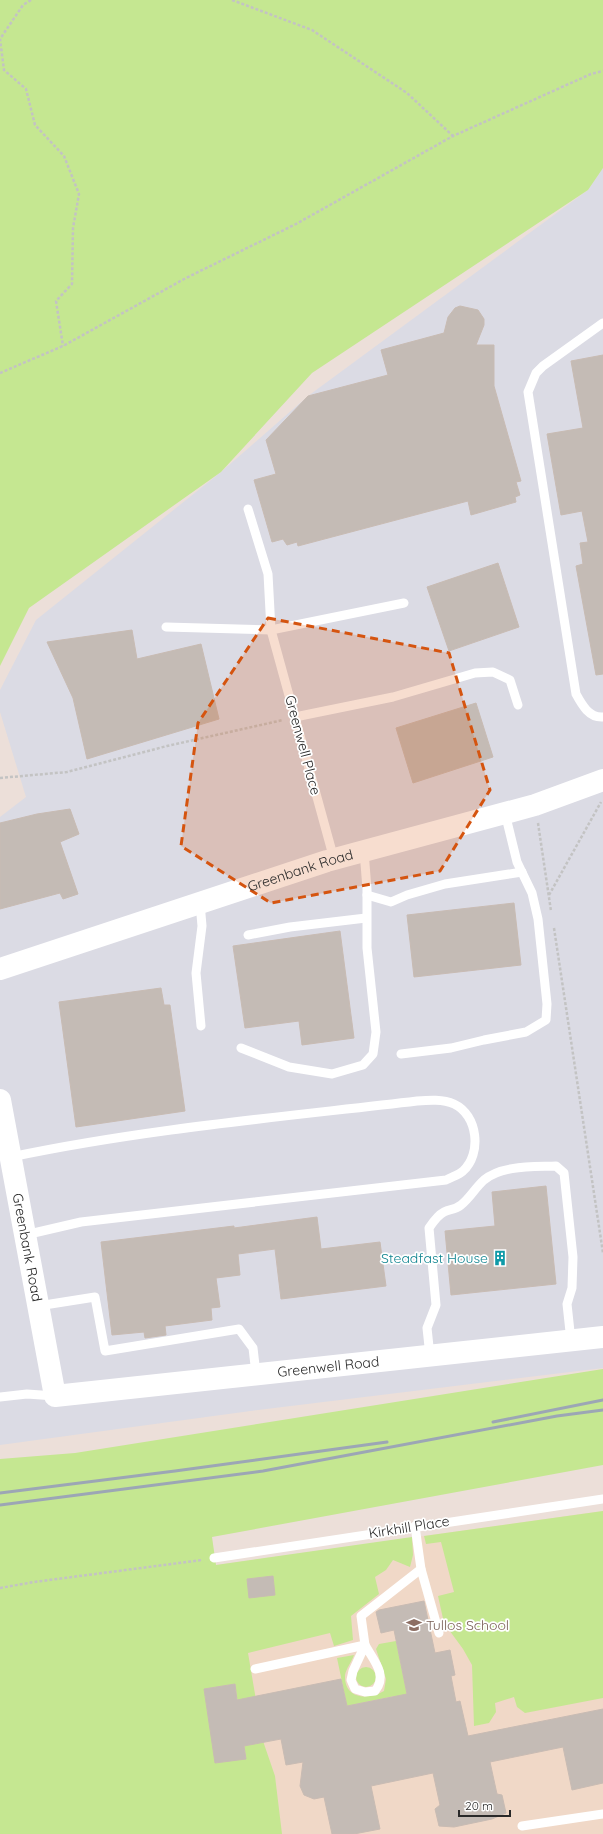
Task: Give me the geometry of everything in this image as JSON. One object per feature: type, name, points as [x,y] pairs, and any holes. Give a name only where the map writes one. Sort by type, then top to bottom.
[{"type":"street","name":"Greenbank Road","points":[[0,969],[334,859],[535,805],[603,780]]},
{"type":"street","name":"Greenbank Road","points":[[0,1100],[10,1166],[25,1235],[55,1396]]},
{"type":"street","name":"Greenwell Road","points":[[55,1396],[603,1337]]},
{"type":"lane","points":[[603,323],[543,366],[536,373],[528,392],[576,694],[582,706],[592,714],[603,717]]},
{"type":"lane","name":"Greenwell Place","points":[[248,509],[268,574],[271,630],[334,859]]},
{"type":"lane","points":[[166,627],[271,630],[404,603]]},
{"type":"lane","points":[[295,717],[393,697],[475,673],[493,672],[510,680],[518,705]]},
{"type":"lane","points":[[401,1054],[451,1048],[526,1032],[546,1020],[546,1004],[538,919],[532,893],[518,862],[505,813]]},
{"type":"lane","points":[[242,1048],[289,1068],[332,1074],[363,1065],[373,1054],[376,1032],[366,918],[367,895],[364,851]]},
{"type":"lane","points":[[367,895],[390,902],[407,895],[445,884],[522,872]]},
{"type":"lane","points":[[200,903],[202,926],[196,973],[200,1026]]},
{"type":"lane","points":[[248,935],[290,927],[366,918]]},
{"type":"lane","points":[[10,1166],[68,1145],[417,1100],[437,1100],[455,1104],[470,1121],[475,1137],[475,1150],[471,1161],[463,1172],[446,1180],[81,1222],[25,1235]]},
{"type":"lane","points":[[430,1356],[427,1328],[436,1306],[429,1228],[444,1212],[455,1210],[461,1205],[471,1196],[483,1181],[496,1172],[527,1168],[556,1166],[564,1173],[573,1257],[572,1288],[567,1304],[571,1341]]},
{"type":"lane","points":[[38,1306],[95,1297],[105,1351],[239,1329],[253,1348],[256,1374]]},
{"type":"lane","points":[[0,1397],[27,1394],[55,1396]]},
{"type":"lane","name":"Kirkhill Place","points":[[214,1558],[416,1526],[603,1499]]},
{"type":"lane","points":[[416,1526],[422,1569],[439,1633]]},
{"type":"lane","points":[[365,1645],[353,1670],[351,1680],[355,1689],[365,1692],[375,1691],[380,1684],[381,1674],[365,1645],[362,1616],[422,1569]]},
{"type":"lane","points":[[254,1668],[365,1645]]},
{"type":"lane","points":[[522,1826],[603,1814]]},
{"type":"path","points":[[31,0],[23,5],[0,39],[4,70],[26,89],[35,125],[64,156],[79,194],[73,228],[72,284],[56,301],[63,346]]},
{"type":"path","points":[[232,0],[312,30],[407,93],[452,136]]},
{"type":"path","points":[[0,373],[63,346],[186,278],[296,224],[452,136],[591,74],[603,71]]},
{"type":"path","points":[[0,778],[67,772],[167,746],[295,717]]},
{"type":"path","points":[[549,896],[603,799]]},
{"type":"path","points":[[535,805],[552,919]]},
{"type":"path","points":[[553,927],[603,1253]]},
{"type":"path","points":[[0,1588],[34,1582],[214,1558]]},
{"type":"highlighted area","points":[[268,618],[449,653],[490,790],[440,871],[271,903],[181,846],[198,723]]},
{"type":"shaded area","points":[[603,168],[603,1368],[258,1410],[0,1445],[0,817],[26,797],[0,712],[0,690],[36,620],[221,472],[308,396],[588,190]]},
{"type":"shaded area","name":"Tullos School","points":[[603,1511],[603,1834],[262,1834],[215,1763],[204,1689],[235,1684],[216,1565]]},
{"type":"green space","points":[[0,0],[603,0],[603,168],[588,190],[312,373],[221,472],[29,608],[0,666]]},
{"type":"green space","points":[[603,1369],[603,1465],[212,1537],[216,1565],[412,1537],[413,1555],[410,1567],[393,1560],[386,1570],[375,1577],[379,1594],[351,1616],[353,1640],[334,1646],[330,1633],[248,1653],[263,1741],[275,1776],[282,1834],[0,1834],[0,1459],[75,1453]],"holes":[[[235,1684],[246,1758],[216,1763],[204,1689]]]},
{"type":"green space","points":[[603,1511],[603,1698],[525,1713],[517,1707],[514,1697],[495,1703],[496,1712],[489,1723],[474,1726],[472,1665],[463,1649],[444,1623],[438,1596],[454,1592],[441,1542],[426,1544],[424,1536]]},
{"type":"green space","points":[[396,1641],[418,1748],[407,1750],[395,1696],[347,1706],[337,1658],[354,1655],[345,1675],[346,1683],[353,1693],[358,1696],[371,1696],[378,1694],[384,1691],[386,1679],[376,1649],[379,1644]]},
{"type":"green space","points":[[366,1667],[373,1670],[376,1677],[373,1684],[366,1687],[359,1684],[356,1677],[359,1670]]},
{"type":"building","points":[[460,306],[478,310],[484,319],[484,325],[476,345],[494,345],[494,386],[521,481],[516,482],[520,495],[515,497],[516,502],[471,515],[468,501],[298,546],[297,542],[287,545],[283,539],[272,542],[254,480],[276,474],[266,440],[308,396],[388,375],[381,350],[444,333],[448,317],[455,308]]},
{"type":"building","points":[[603,355],[603,674],[596,675],[576,566],[583,564],[580,543],[588,542],[582,511],[561,515],[547,434],[583,428],[571,361]]},
{"type":"building","points":[[498,563],[519,627],[449,651],[427,587]]},
{"type":"building","points":[[132,630],[137,659],[201,644],[219,719],[87,759],[73,698],[47,642]]},
{"type":"building","points":[[476,703],[493,757],[413,783],[396,728]]},
{"type":"building","points":[[70,809],[79,834],[60,842],[78,894],[63,899],[60,893],[0,909],[0,823],[37,814]]},
{"type":"building","points":[[514,903],[521,965],[414,977],[407,915]]},
{"type":"building","points":[[340,931],[354,1038],[302,1045],[299,1021],[245,1028],[233,946]]},
{"type":"building","points":[[161,988],[164,1005],[170,1005],[185,1111],[76,1127],[59,1002]]},
{"type":"building","name":"Steadfast House","points":[[546,1186],[556,1284],[451,1295],[445,1231],[495,1226],[492,1192]]},
{"type":"building","points":[[317,1217],[321,1249],[380,1242],[386,1286],[281,1299],[275,1249],[238,1254],[240,1275],[216,1278],[220,1307],[211,1308],[212,1320],[165,1326],[166,1335],[145,1338],[144,1332],[112,1335],[101,1242],[234,1226],[234,1228]]},
{"type":"building","points":[[273,1576],[275,1595],[249,1598],[247,1579]]},
{"type":"building","points":[[424,1601],[435,1653],[450,1650],[455,1675],[451,1676],[456,1702],[460,1701],[468,1736],[603,1709],[603,1783],[572,1790],[563,1747],[490,1762],[497,1794],[502,1795],[506,1813],[492,1819],[454,1827],[439,1826],[435,1809],[440,1805],[433,1773],[371,1786],[380,1829],[354,1834],[332,1834],[324,1797],[314,1799],[304,1795],[300,1786],[303,1762],[286,1765],[281,1739],[244,1746],[246,1759],[215,1763],[204,1689],[235,1684],[237,1700],[341,1679],[347,1706],[407,1694],[394,1630],[381,1633],[376,1612],[379,1610]]},
{"type":"railway","points":[[493,1422],[603,1400]]},
{"type":"railway","points":[[0,1505],[263,1471],[557,1416],[603,1410]]},
{"type":"railway","points":[[0,1493],[387,1442]]},
{"type":"place","name":"Steadfast House","points":[[500,1258]]},
{"type":"place","name":"Tullos School","points":[[414,1625]]}]
